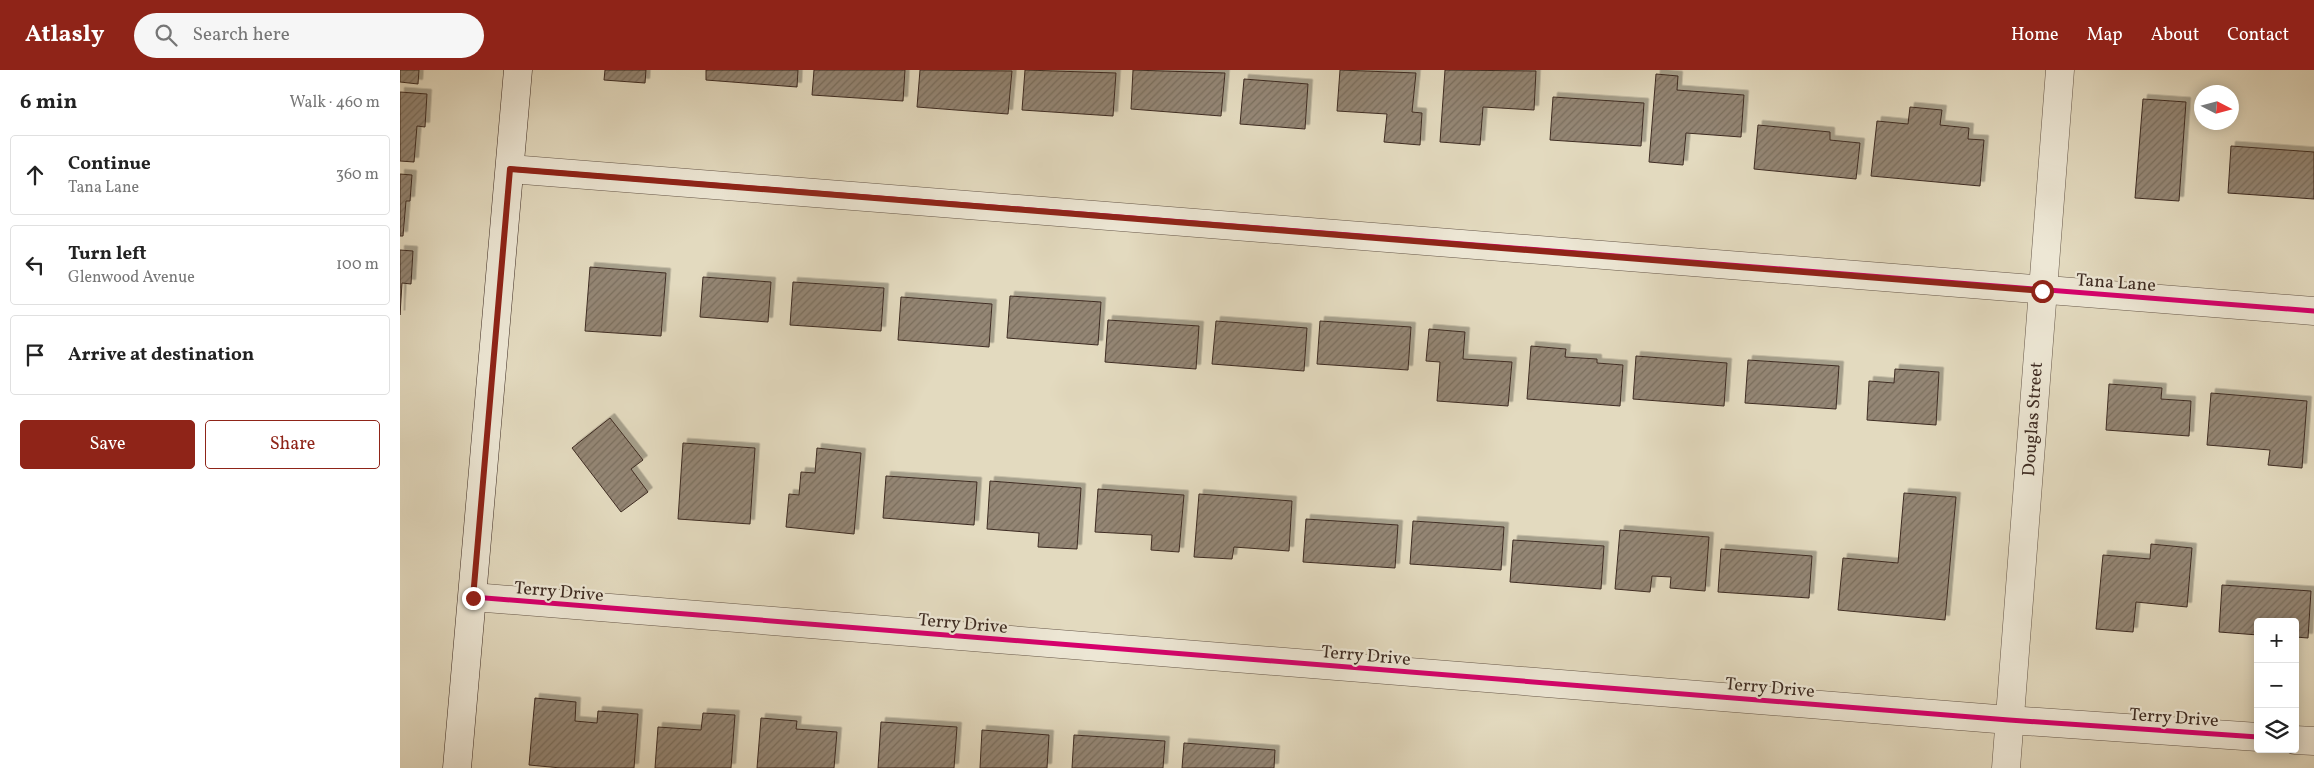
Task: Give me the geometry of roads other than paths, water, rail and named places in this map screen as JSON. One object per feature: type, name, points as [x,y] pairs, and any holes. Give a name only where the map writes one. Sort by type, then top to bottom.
[{"type":"street","points":[[457,768],[518,70]]},
{"type":"street","name":"Douglas Street","points":[[2006,768],[2060,70]]},
{"type":"street","name":"Tana Lane","points":[[510,169],[2314,311]]},
{"type":"street","name":"Terry Drive","points":[[473,598],[2009,720],[2254,737]]},
{"type":"street","points":[[2299,740],[2314,741]]}]
